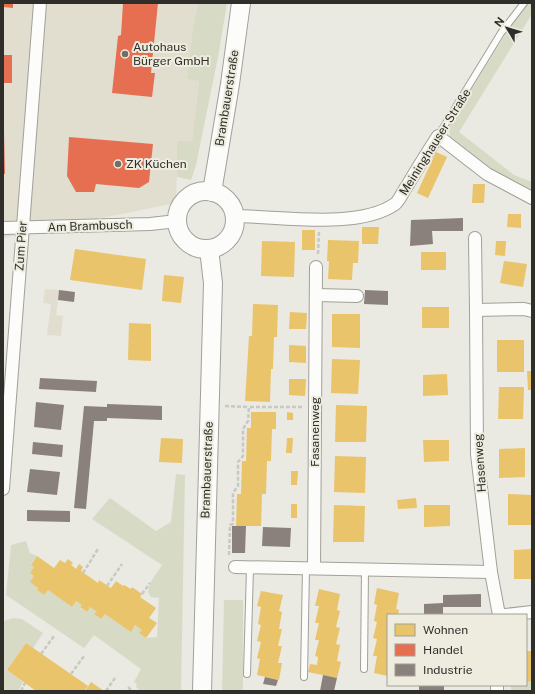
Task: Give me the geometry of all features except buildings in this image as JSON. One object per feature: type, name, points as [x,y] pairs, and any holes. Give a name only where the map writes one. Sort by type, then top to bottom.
[{"type":"main road","name":"Brambauerstraße","points":[[212,192],[229,91],[241,3]]},
{"type":"main road","points":[[212,192],[219,194],[229,203],[233,209],[234,216],[234,225],[231,234],[218,247],[201,249],[194,246],[187,242],[178,229],[178,212],[188,198],[195,194],[212,192]]},
{"type":"main road","name":"Brambauerstraße","points":[[202,691],[213,283],[209,249]]},
{"type":"street","name":"Zum Pier","points":[[3,489],[40,3]]},
{"type":"street","points":[[438,136],[487,174],[532,198]]},
{"type":"street","name":"Meininghauser Straße","points":[[234,216],[320,220],[342,219],[376,213],[396,203],[438,136]]},
{"type":"street","name":"Am Brambusch","points":[[3,228],[150,224],[177,221]]},
{"type":"street","name":"Hasenweg","points":[[475,238],[477,454],[491,572],[499,614]]},
{"type":"street","name":"Fasanenweg","points":[[310,568],[315,407],[316,267]]},
{"type":"street","points":[[316,296],[357,296]]},
{"type":"street","points":[[476,310],[524,309],[532,311]]},
{"type":"street","points":[[232,563],[250,568],[491,572]]},
{"type":"street","points":[[514,614],[532,612]]},
{"type":"lane","name":"Meininghauser Straße","points":[[438,136],[501,33],[524,3]]},
{"type":"lane","points":[[247,674],[250,568]]},
{"type":"lane","points":[[304,677],[310,568]]},
{"type":"lane","points":[[364,669],[365,569]]},
{"type":"path","points":[[316,267],[320,220]]},
{"type":"path","points":[[209,406],[315,407]]},
{"type":"path","points":[[232,563],[230,525],[233,524],[233,492],[238,486],[238,462],[243,456],[243,428],[248,421],[249,407]]},
{"type":"path","points":[[83,573],[98,549]]},
{"type":"path","points":[[107,586],[122,564]]},
{"type":"path","points":[[142,594],[150,583]]},
{"type":"path","points":[[42,654],[54,636]]},
{"type":"path","points":[[71,674],[84,656]]},
{"type":"path","points":[[106,691],[115,678]]},
{"type":"path","points":[[20,691],[25,683]]},
{"type":"path","points":[[128,687],[132,691]]},
{"type":"shaded area","points":[[3,3],[198,3],[193,27],[187,79],[199,80],[192,141],[178,141],[176,203],[3,238]]},
{"type":"shaded area","points":[[45,289],[59,290],[56,315],[63,316],[61,336],[47,335],[51,304],[43,303]]},
{"type":"green space","points":[[198,3],[227,3],[218,57],[196,165],[191,180],[177,177],[177,144],[178,141],[192,141],[199,81],[187,79],[193,27]]},
{"type":"green space","points":[[527,3],[532,3],[532,14],[459,132],[514,175],[532,182],[532,194],[494,174],[450,138],[449,125],[507,32]]},
{"type":"green space","points":[[176,474],[185,475],[181,691],[140,691],[136,687],[137,684],[134,682],[141,669],[94,635],[84,648],[6,595],[11,545],[26,541],[30,553],[37,556],[31,564],[34,567],[30,573],[34,576],[38,588],[37,590],[44,595],[48,590],[72,607],[76,601],[82,605],[80,608],[87,612],[90,607],[97,612],[95,615],[101,619],[105,614],[131,631],[135,625],[142,630],[140,633],[146,638],[157,637],[159,598],[151,597],[148,592],[150,583],[162,565],[92,519],[110,498],[156,531],[171,522]]},
{"type":"green space","points":[[224,600],[243,600],[243,691],[222,691]]},
{"type":"green space","points":[[13,618],[22,619],[43,633],[33,648],[26,643],[7,670],[23,682],[18,691],[4,691],[4,621]]},
{"type":"green space","points":[[532,681],[532,691],[511,691],[511,686],[527,686],[527,682]]},
{"type":"place","name":"Autohaus Bürger GmbH","points":[[125,54]]},
{"type":"place","name":"ZK Küchen","points":[[118,164]]}]
